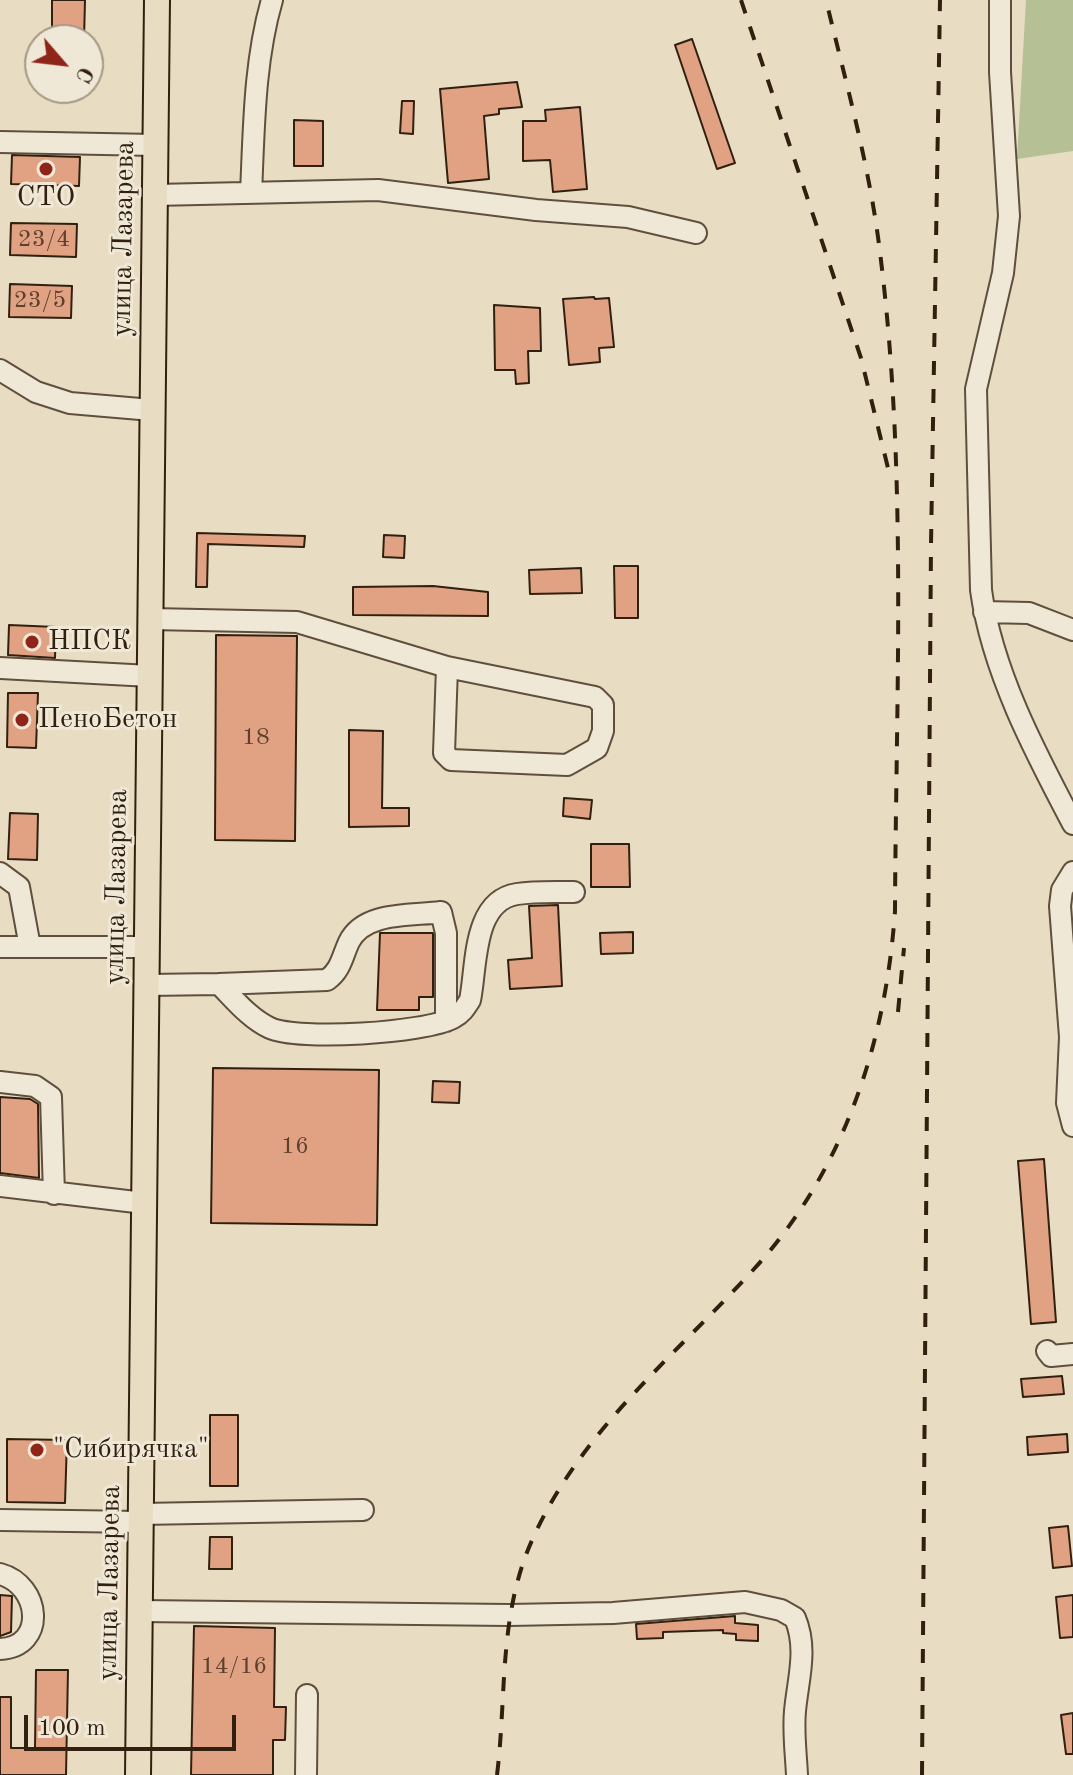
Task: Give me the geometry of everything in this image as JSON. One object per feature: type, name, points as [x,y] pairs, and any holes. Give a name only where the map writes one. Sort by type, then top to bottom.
[{"type":"main road","name":"улица Лазарева","points":[[138,1775],[157,0]]},
{"type":"street","points":[[251,193],[254,108],[265,24],[272,0]]},
{"type":"street","points":[[1000,0],[1007,244],[994,317],[979,367],[975,415],[984,612],[1007,682],[1073,824]]},
{"type":"street","points":[[0,142],[155,145]]},
{"type":"street","points":[[155,195],[378,190],[536,210],[628,217],[696,233]]},
{"type":"street","points":[[0,370],[36,392],[70,403],[152,410]]},
{"type":"street","points":[[984,612],[1029,613],[1073,630]]},
{"type":"street","points":[[151,619],[297,622],[447,667],[595,697],[603,705],[603,731],[597,748],[567,765],[451,760],[444,753],[447,667]]},
{"type":"street","points":[[0,668],[150,676]]},
{"type":"street","points":[[1073,872],[1062,890],[1060,906],[1070,1037],[1067,1103],[1073,1126]]},
{"type":"street","points":[[0,873],[19,887],[30,947]]},
{"type":"street","points":[[219,984],[258,1021],[285,1032],[379,1032],[446,1021],[464,1010],[470,1000],[485,919],[504,899],[516,894],[574,892]]},
{"type":"street","points":[[147,985],[327,980],[340,968],[348,944],[361,926],[372,921],[441,912],[446,933],[446,1021]]},
{"type":"street","points":[[0,947],[146,947]]},
{"type":"street","points":[[0,1082],[35,1086],[51,1097],[54,1194]]},
{"type":"street","points":[[0,1186],[144,1203]]},
{"type":"street","points":[[1047,1351],[1051,1356],[1073,1354]]},
{"type":"street","points":[[0,1520],[363,1510]]},
{"type":"street","points":[[0,1574],[22,1584],[31,1604],[33,1618],[25,1640],[17,1646],[0,1649]]},
{"type":"street","points":[[139,1611],[509,1615],[760,1604],[795,1618],[801,1632],[803,1647],[795,1715],[797,1775]]},
{"type":"street","points":[[306,1775],[307,1695]]},
{"type":"green space","points":[[1026,0],[1073,0],[1073,151],[1017,159]]},
{"type":"building","points":[[52,0],[85,0],[84,24],[52,24]]},
{"type":"building","points":[[692,39],[735,163],[717,169],[675,45]]},
{"type":"building","points":[[517,82],[522,107],[499,109],[499,114],[484,116],[489,179],[448,183],[440,89]]},
{"type":"building","points":[[402,101],[414,101],[413,134],[400,133]]},
{"type":"building","points":[[580,107],[587,189],[553,192],[550,160],[523,161],[523,121],[546,121],[545,110]]},
{"type":"building","points":[[294,120],[323,121],[323,166],[294,166]]},
{"type":"building","name":"СТО","points":[[12,155],[80,157],[79,186],[11,184]]},
{"type":"building","points":[[11,223],[77,224],[76,257],[10,255]]},
{"type":"building","points":[[10,284],[72,286],[71,318],[9,317]]},
{"type":"building","points":[[609,298],[614,347],[599,348],[600,362],[569,365],[563,299]]},
{"type":"building","points":[[494,305],[540,308],[541,351],[528,351],[529,383],[516,384],[515,370],[495,370]]},
{"type":"building","points":[[197,533],[305,536],[304,547],[208,544],[207,587],[196,587]]},
{"type":"building","points":[[384,535],[405,536],[404,558],[383,557]]},
{"type":"building","points":[[614,566],[638,566],[638,618],[615,618]]},
{"type":"building","points":[[581,568],[582,593],[530,594],[529,570]]},
{"type":"building","points":[[433,586],[488,592],[488,616],[353,615],[353,587]]},
{"type":"building","name":"НПСК","points":[[9,625],[56,627],[55,658],[8,655]]},
{"type":"building","points":[[216,635],[297,636],[295,841],[215,840]]},
{"type":"building","name":"ПеноБетон","points":[[8,693],[38,693],[36,748],[7,747]]},
{"type":"building","points":[[349,730],[383,731],[382,808],[409,808],[409,826],[349,827]]},
{"type":"building","points":[[564,798],[592,800],[590,819],[563,816]]},
{"type":"building","points":[[10,813],[38,814],[37,860],[8,859]]},
{"type":"building","points":[[591,844],[629,844],[630,887],[591,887]]},
{"type":"building","points":[[558,905],[562,986],[510,989],[508,960],[532,958],[529,906]]},
{"type":"building","points":[[633,932],[633,953],[601,954],[600,933]]},
{"type":"building","points":[[380,933],[433,933],[433,997],[419,997],[419,1010],[377,1010]]},
{"type":"building","points":[[213,1068],[379,1070],[377,1225],[211,1223]]},
{"type":"building","points":[[433,1081],[460,1082],[459,1103],[432,1102]]},
{"type":"building","points":[[0,1097],[30,1099],[38,1104],[39,1178],[0,1173]]},
{"type":"building","points":[[1044,1159],[1056,1322],[1031,1324],[1018,1161]]},
{"type":"building","points":[[1062,1376],[1064,1394],[1023,1397],[1021,1379]]},
{"type":"building","points":[[210,1415],[238,1415],[238,1486],[210,1486]]},
{"type":"building","points":[[1067,1434],[1068,1452],[1028,1455],[1027,1437]]},
{"type":"building","points":[[7,1439],[67,1440],[65,1503],[7,1502]]},
{"type":"building","points":[[1068,1526],[1072,1566],[1053,1568],[1049,1528]]},
{"type":"building","points":[[210,1537],[232,1537],[232,1569],[209,1569]]},
{"type":"building","points":[[0,1595],[12,1596],[11,1632],[0,1636]]},
{"type":"building","points":[[1073,1595],[1073,1637],[1060,1638],[1056,1597]]},
{"type":"building","points":[[735,1616],[735,1623],[758,1625],[758,1641],[736,1640],[736,1634],[723,1633],[723,1630],[663,1632],[663,1638],[637,1639],[636,1624]]},
{"type":"building","points":[[194,1626],[275,1628],[274,1707],[286,1707],[285,1740],[273,1740],[273,1775],[191,1775]]},
{"type":"building","points":[[36,1670],[68,1670],[66,1775],[0,1775],[0,1697],[11,1697],[11,1748],[35,1748]]},
{"type":"building","points":[[1073,1713],[1073,1754],[1066,1754],[1061,1715]]},
{"type":"railway","points":[[741,0],[861,358],[888,468]]},
{"type":"railway","points":[[497,1775],[509,1625],[514,1596],[533,1538],[554,1498],[604,1427],[754,1269],[786,1231],[813,1190],[855,1102],[882,1008],[895,911],[898,574],[893,405],[878,237],[868,177],[826,0]]},
{"type":"railway","points":[[922,1775],[931,544],[940,0]]},
{"type":"railway","points":[[898,1012],[904,948]]},
{"type":"place","name":"СТО","points":[[46,169]]},
{"type":"place","name":"НПСК","points":[[32,642]]},
{"type":"place","name":"ПеноБетон","points":[[22,720]]},
{"type":"place","name":"\"Сибирячка\"","points":[[37,1450]]}]
